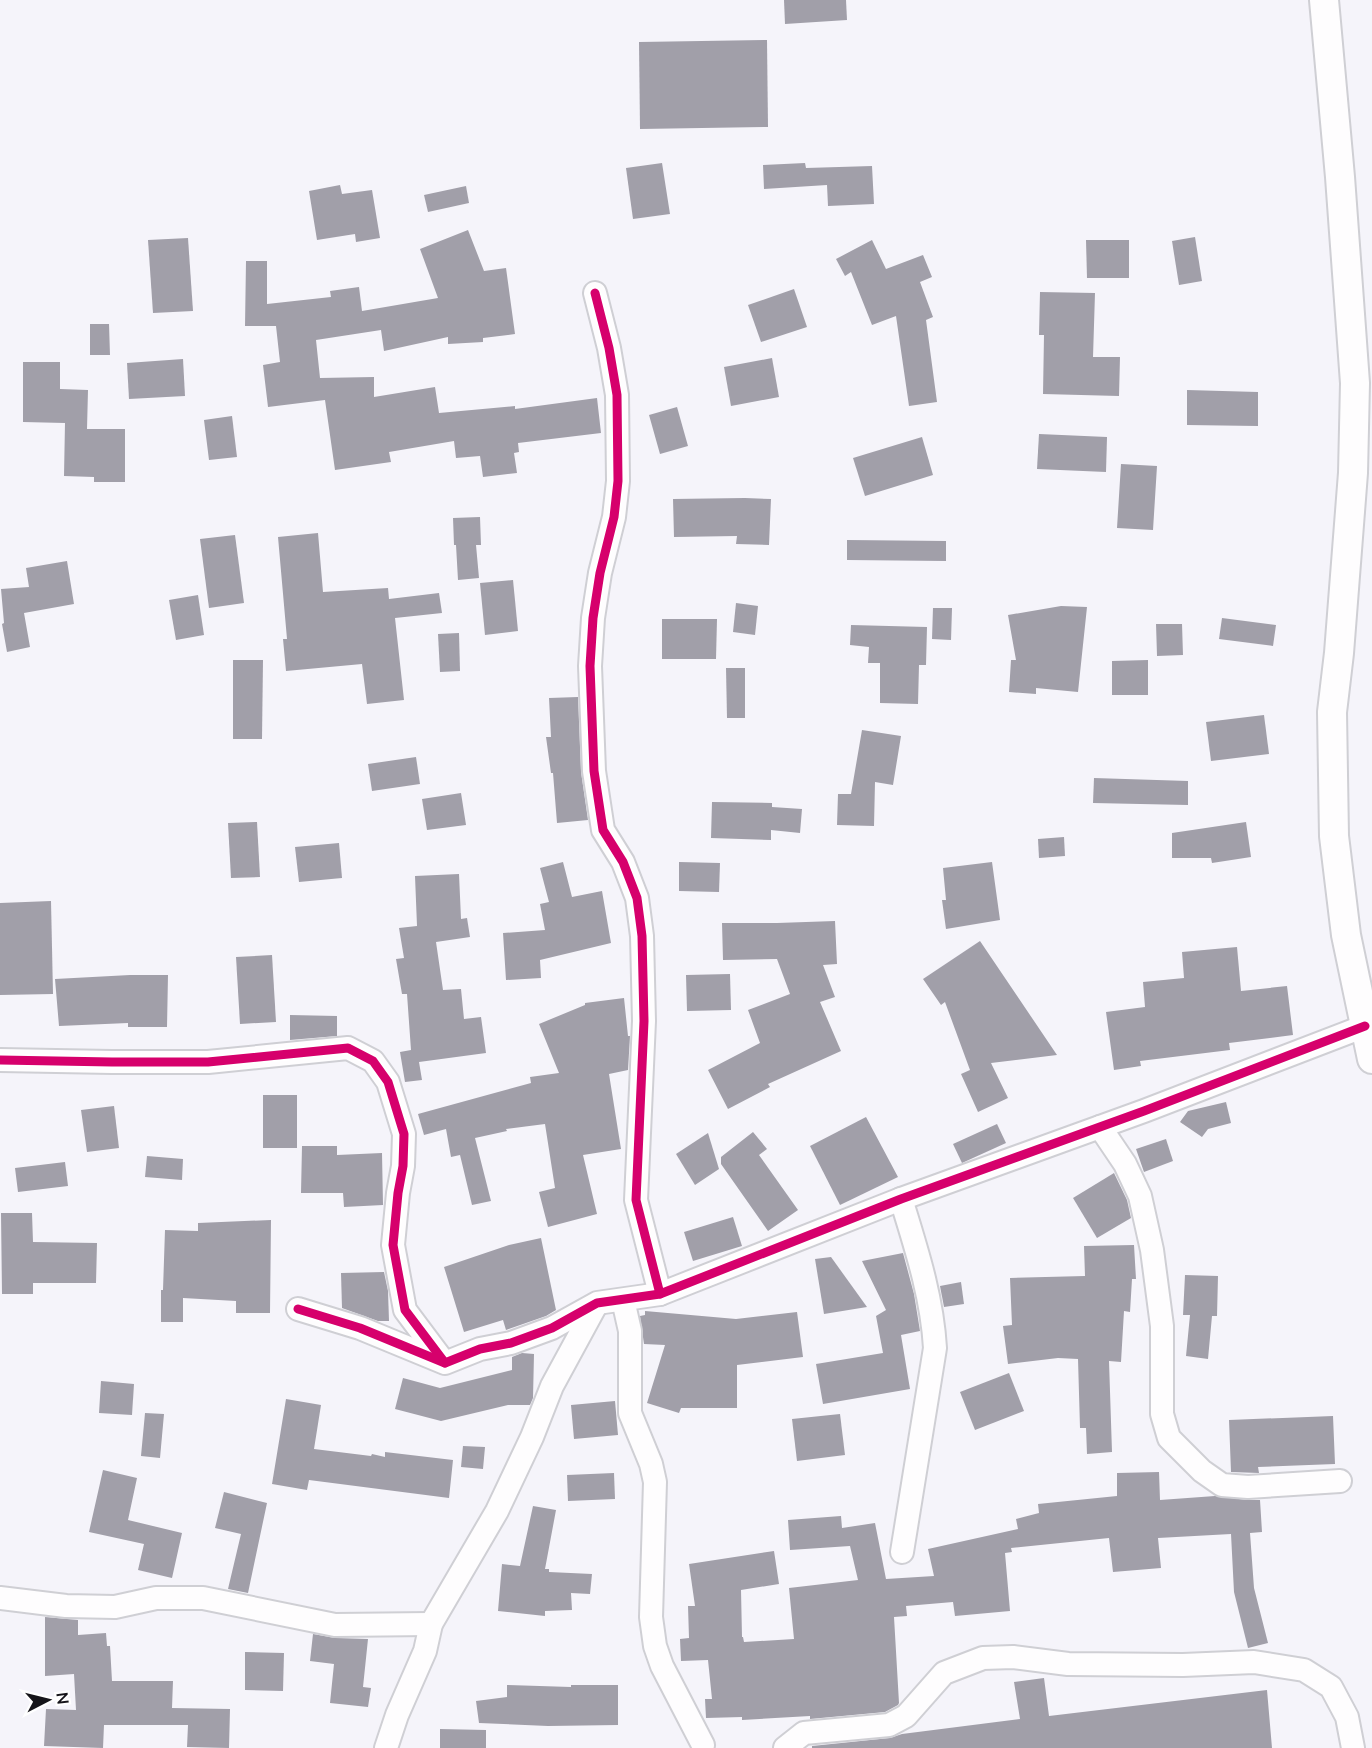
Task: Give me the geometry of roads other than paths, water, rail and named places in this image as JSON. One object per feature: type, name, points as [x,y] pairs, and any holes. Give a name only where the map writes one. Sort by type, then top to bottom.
[{"type":"main road","points":[[1324,0],[1355,382],[1353,473],[1332,712],[1334,836],[1346,935],[1372,1059]]},
{"type":"street","points":[[595,293],[609,348],[617,394],[618,481],[614,517],[600,573],[593,618],[590,666],[594,771],[603,830],[623,862],[637,898],[642,936],[644,1021],[636,1200],[660,1294]]},
{"type":"street","points":[[298,1309],[360,1328],[444,1363],[480,1349],[511,1343],[552,1328],[597,1303],[660,1294],[901,1199],[1365,1026]]},
{"type":"street","points":[[0,1060],[208,1062],[348,1048],[373,1061],[388,1082],[404,1134],[403,1166],[393,1245],[405,1310],[444,1363]]},
{"type":"street","points":[[1100,1126],[1125,1164],[1140,1196],[1152,1251],[1162,1326],[1162,1414],[1169,1438],[1202,1471],[1222,1485],[1248,1487],[1340,1481]]},
{"type":"street","points":[[901,1199],[925,1278],[934,1318],[935,1348],[902,1552]]},
{"type":"street","points":[[623,1300],[630,1331],[630,1413],[651,1464],[655,1482],[651,1617],[655,1646],[662,1666],[703,1744]]},
{"type":"street","points":[[386,1748],[425,1651],[431,1624],[497,1511],[532,1437],[552,1386],[597,1303]]},
{"type":"street","points":[[0,1598],[66,1606],[115,1607],[156,1598],[203,1598],[335,1625],[431,1624]]},
{"type":"street","points":[[785,1748],[804,1733],[889,1725],[906,1716],[944,1673],[983,1658],[1013,1657],[1068,1664],[1183,1665],[1254,1662],[1304,1670],[1331,1687],[1347,1718],[1353,1748]]}]
